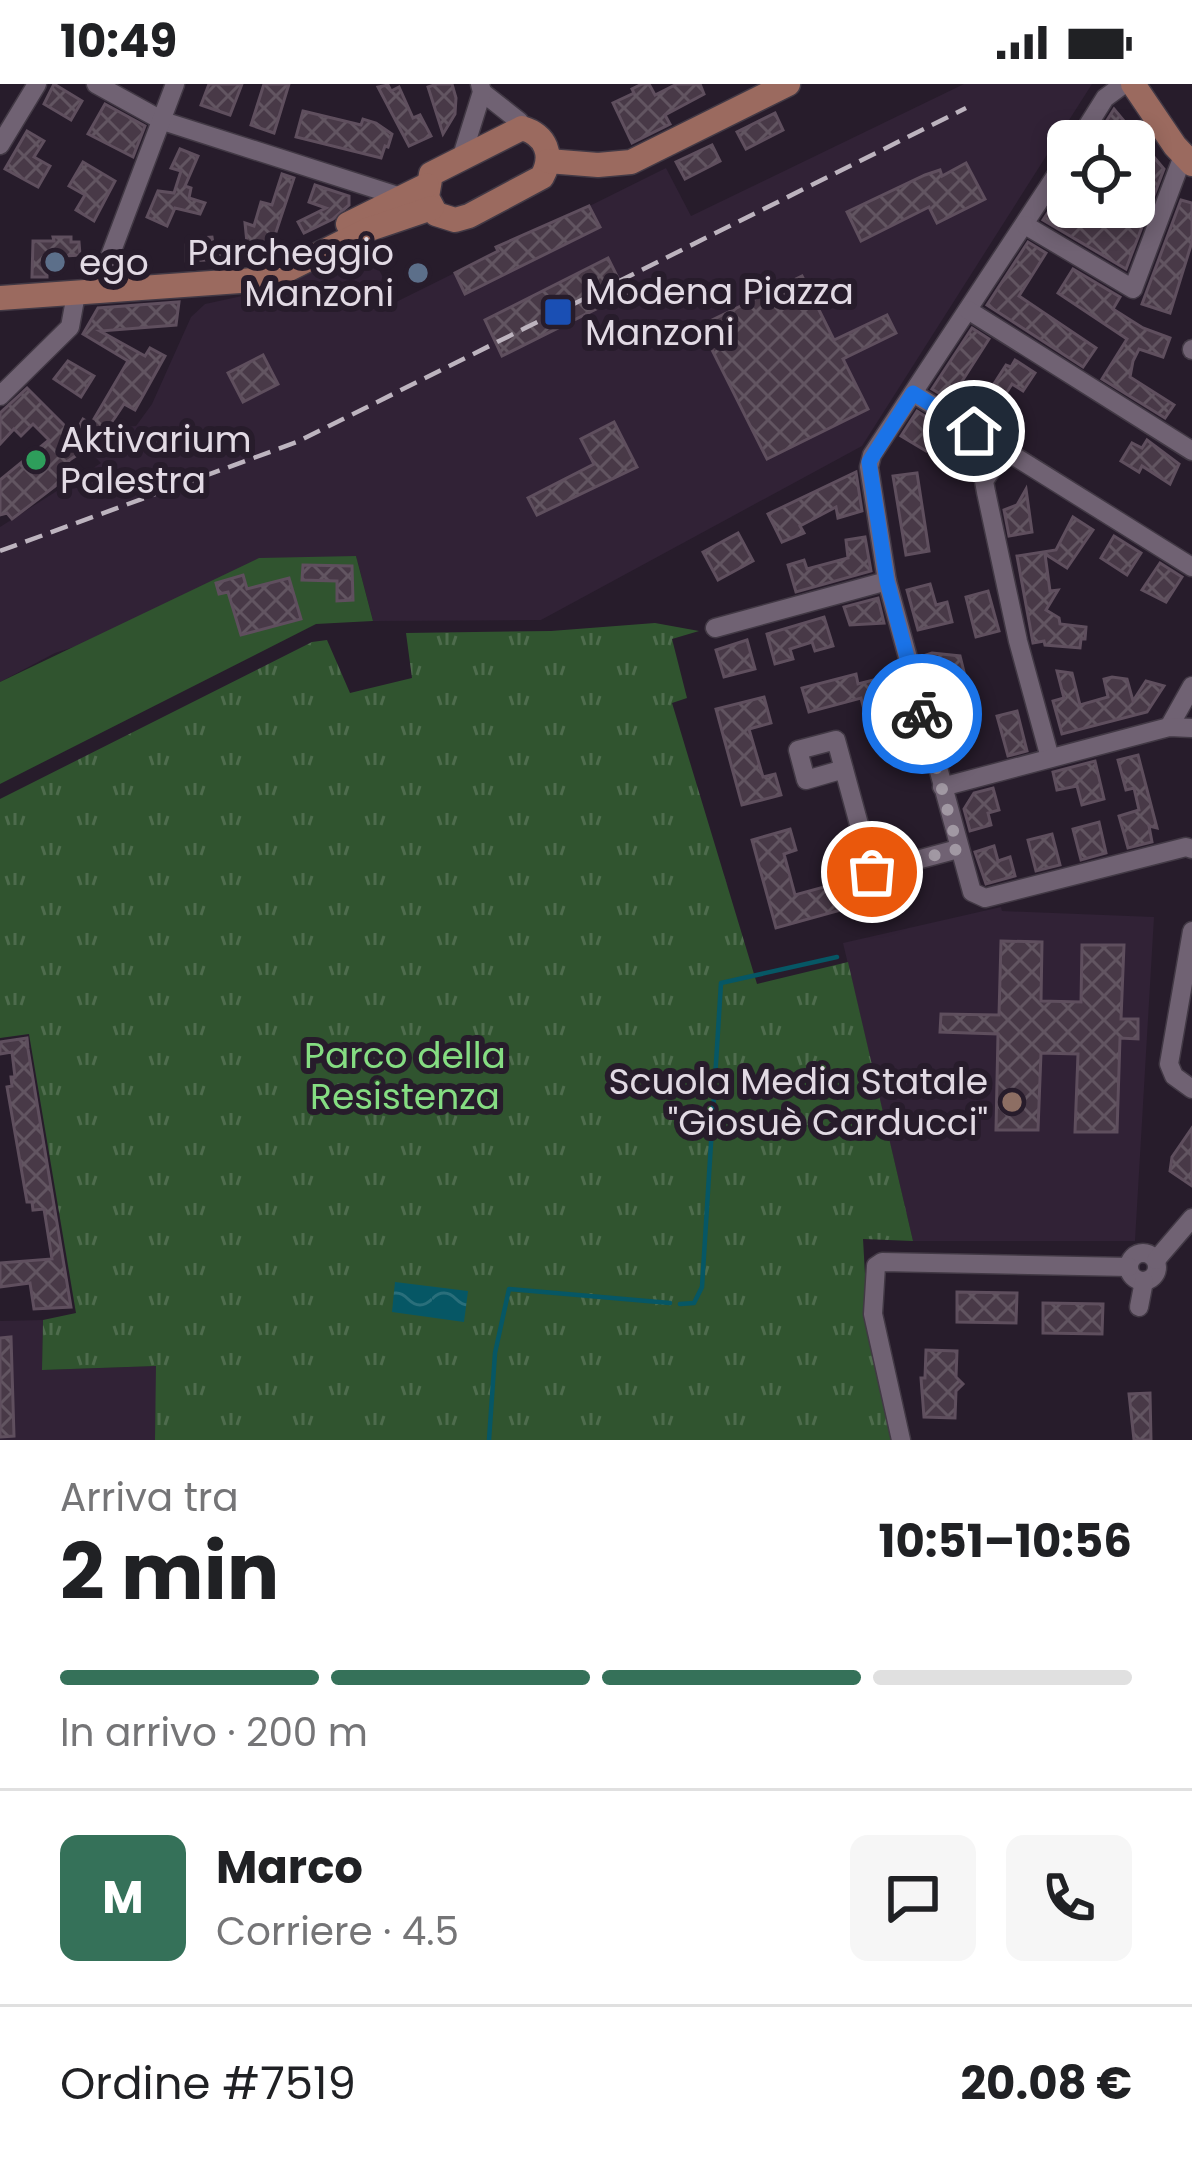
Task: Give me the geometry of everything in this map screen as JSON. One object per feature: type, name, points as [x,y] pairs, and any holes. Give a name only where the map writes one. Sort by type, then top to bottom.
[{"type":"main road","points":[[548,161],[631,162],[788,84]]},
{"type":"main road","points":[[1129,84],[1185,150]]},
{"type":"main road","points":[[522,128],[542,139],[548,161],[535,183],[469,216],[443,218],[429,196],[431,175],[522,128]]},
{"type":"main road","points":[[0,283],[221,272],[272,263],[401,196],[429,196]]},
{"type":"main road","points":[[0,298],[254,280],[283,272],[429,196]]},
{"type":"street","points":[[0,146],[37,84]]},
{"type":"street","points":[[97,84],[164,121],[401,196]]},
{"type":"street","points":[[106,277],[175,84]]},
{"type":"street","points":[[1092,120],[1106,98],[1129,84]]},
{"type":"street","points":[[462,156],[481,88],[522,128]]},
{"type":"street","points":[[1025,225],[1133,289],[1185,150]]},
{"type":"street","points":[[1047,190],[872,454],[868,467],[887,581],[972,892],[985,898],[1192,849]]},
{"type":"street","points":[[0,396],[70,328],[76,294]]},
{"type":"street","points":[[968,310],[1192,451]]},
{"type":"street","points":[[913,393],[1192,567]]},
{"type":"street","points":[[1004,451],[985,481],[986,492],[1050,758]]},
{"type":"street","points":[[715,628],[887,581]]},
{"type":"street","points":[[1169,727],[1192,686]]},
{"type":"street","points":[[942,787],[1169,727],[1192,728]]},
{"type":"street","points":[[844,770],[872,872],[958,849]]},
{"type":"street","points":[[1192,931],[1169,1064],[1174,1076],[1192,1089]]},
{"type":"street","points":[[1139,1307],[1132,1259],[1142,1253],[1156,1260],[1192,1218]]},
{"type":"street","points":[[901,1440],[873,1315],[876,1266],[882,1262],[1137,1274]]},
{"type":"shaded area","points":[[964,84],[1092,84],[1069,120],[1047,120],[1047,155],[862,446],[541,620],[373,621],[356,556],[55,653],[0,682],[0,527],[101,463],[89,451],[116,427],[136,426],[152,404],[191,317],[205,304],[280,288],[366,245],[396,302],[666,168],[691,216]]},
{"type":"shaded area","name":"Scuola Media Statale \"Giosuè Carducci\"","points":[[1001,907],[1002,911],[1154,917],[1135,1241],[913,1241],[843,943]]},
{"type":"shaded area","points":[[43,1320],[42,1370],[157,1366],[155,1440],[0,1440],[0,1321]]},
{"type":"green space","points":[[356,556],[373,621],[316,624],[0,784],[0,682],[259,558]]},
{"type":"green space","name":"Parco della Resistenza","points":[[655,623],[699,631],[672,639],[687,698],[672,703],[757,984],[848,962],[913,1241],[863,1239],[868,1328],[891,1440],[155,1440],[156,1366],[42,1370],[43,1320],[76,1313],[29,1034],[0,1038],[0,799],[312,642],[327,640],[350,693],[412,678],[406,633],[551,631]]},
{"type":"water","points":[[395,1282],[468,1291],[464,1322],[392,1312]]},
{"type":"building","points":[[54,84],[82,101],[71,120],[44,104]]},
{"type":"building","points":[[209,84],[242,84],[230,115],[201,105]]},
{"type":"building","points":[[264,84],[289,84],[274,133],[251,125]]},
{"type":"building","points":[[452,84],[456,98],[455,114],[443,134],[428,87]]},
{"type":"building","points":[[649,84],[655,95],[677,84],[700,84],[704,94],[665,115],[670,124],[632,143],[613,103]]},
{"type":"building","points":[[388,85],[391,91],[399,87],[413,118],[420,115],[431,136],[409,146],[378,87]]},
{"type":"building","points":[[105,104],[145,126],[133,157],[88,134]]},
{"type":"building","points":[[303,111],[361,125],[363,119],[376,123],[392,134],[388,147],[381,158],[296,137]]},
{"type":"building","points":[[775,113],[783,130],[746,149],[737,132]]},
{"type":"building","points":[[27,131],[44,141],[34,157],[50,166],[38,187],[5,169]]},
{"type":"building","points":[[712,145],[720,161],[685,179],[676,162]]},
{"type":"building","points":[[180,149],[198,156],[185,186],[191,188],[189,198],[205,203],[200,214],[175,208],[167,226],[147,217],[158,191],[174,193],[181,171],[171,168]]},
{"type":"building","points":[[1155,158],[1164,169],[1155,193]]},
{"type":"building","points":[[83,162],[115,181],[94,221],[76,210],[85,195],[69,186]]},
{"type":"building","points":[[966,163],[985,199],[937,223],[929,207],[861,241],[847,212],[925,175],[940,170],[942,176]]},
{"type":"building","points":[[282,174],[294,178],[275,235],[277,245],[248,253],[245,223],[254,226],[261,202],[272,205]]},
{"type":"building","points":[[315,185],[349,196],[349,205],[304,233],[298,222],[326,208],[309,202]]},
{"type":"building","points":[[1181,200],[1192,203],[1192,242],[1170,313],[1142,304]]},
{"type":"building","points":[[589,206],[600,227],[465,294],[455,273],[498,251],[496,247]]},
{"type":"building","points":[[1057,228],[1142,228],[1126,269]]},
{"type":"building","points":[[53,237],[79,242],[80,255],[47,257],[47,277],[32,277],[33,241],[54,241]]},
{"type":"building","points":[[212,237],[213,244],[226,243],[227,259],[186,261],[186,245],[200,245],[200,238]]},
{"type":"building","points":[[1028,242],[1046,253],[1019,296],[1096,348],[1083,367],[987,305]]},
{"type":"building","points":[[608,258],[626,294],[502,356],[485,320]]},
{"type":"building","points":[[1073,269],[1120,297],[1113,309],[1170,338],[1163,357],[1139,349],[1130,377],[1174,405],[1165,418],[1102,379],[1127,339],[1058,293]]},
{"type":"building","points":[[802,276],[834,340],[887,315],[896,333],[843,359],[868,409],[767,459],[700,326]]},
{"type":"building","points":[[179,302],[176,325],[100,331],[145,356],[150,348],[165,356],[135,410],[124,404],[100,440],[68,461],[75,471],[12,519],[7,513],[0,515],[0,480],[49,440],[33,424],[21,436],[14,429],[0,444],[0,413],[27,388],[74,435],[83,419],[91,424],[128,361],[83,334],[98,308]]},
{"type":"building","points":[[972,328],[989,339],[950,400],[932,389]]},
{"type":"building","points":[[263,355],[278,384],[243,402],[228,373]]},
{"type":"building","points":[[1015,360],[1035,373],[1023,391],[1012,384],[998,406],[1010,414],[999,431],[974,415],[1006,365],[1011,367]]},
{"type":"building","points":[[68,361],[94,376],[81,397],[54,379]]},
{"type":"building","points":[[917,411],[941,427],[926,451],[901,436]]},
{"type":"building","points":[[614,422],[637,467],[537,515],[528,498],[594,464],[581,439]]},
{"type":"building","points":[[1147,440],[1179,464],[1170,484],[1142,466],[1139,472],[1121,461],[1132,443],[1142,448]]},
{"type":"building","points":[[856,472],[862,511],[838,518],[836,507],[800,526],[804,533],[782,542],[768,514]]},
{"type":"building","points":[[917,473],[929,551],[906,555],[893,476]]},
{"type":"building","points":[[1026,489],[1032,532],[1009,536],[1004,510],[1017,505]]},
{"type":"building","points":[[1073,517],[1093,530],[1067,568],[1045,554],[1050,591],[1058,590],[1046,610],[1060,624],[1086,627],[1085,639],[1080,648],[1033,643],[1017,556],[1056,550]]},
{"type":"building","points":[[738,533],[753,561],[718,580],[703,552]]},
{"type":"building","points":[[1114,536],[1141,553],[1127,575],[1101,558]]},
{"type":"building","points":[[865,537],[871,571],[796,592],[788,565],[804,560],[807,569],[848,558],[846,540]]},
{"type":"building","points":[[1160,563],[1182,577],[1166,602],[1142,590]]},
{"type":"building","points":[[303,565],[352,566],[353,600],[337,601],[337,581],[302,580]]},
{"type":"building","points":[[243,575],[247,589],[289,578],[301,619],[241,635],[228,592],[219,594],[216,583]]},
{"type":"building","points":[[930,584],[936,605],[947,602],[952,622],[918,630],[907,590]]},
{"type":"building","points":[[988,591],[999,631],[976,637],[966,597]]},
{"type":"building","points":[[878,598],[884,623],[850,625],[844,607]]},
{"type":"building","points":[[824,617],[833,646],[815,651],[812,642],[790,649],[793,659],[775,664],[767,634]]},
{"type":"building","points":[[747,640],[755,669],[724,677],[716,650]]},
{"type":"building","points":[[923,656],[960,656],[966,680],[932,688]]},
{"type":"building","points":[[1057,671],[1072,673],[1080,705],[1108,697],[1104,679],[1112,677],[1127,679],[1133,701],[1146,681],[1164,686],[1147,712],[1062,734],[1053,701],[1064,698]]},
{"type":"building","points":[[856,674],[858,684],[881,678],[896,734],[872,740],[861,698],[809,712],[802,688]]},
{"type":"building","points":[[764,697],[771,723],[749,729],[763,777],[775,774],[781,795],[742,805],[716,709]]},
{"type":"building","points":[[971,700],[976,722],[942,731],[936,709]]},
{"type":"building","points":[[1017,711],[1027,751],[1008,756],[997,716]]},
{"type":"building","points":[[1138,755],[1157,828],[1149,826],[1152,842],[1128,848],[1119,816],[1139,810],[1134,788],[1126,790],[1118,760]]},
{"type":"building","points":[[1095,761],[1104,799],[1082,805],[1077,786],[1057,790],[1053,772]]},
{"type":"building","points":[[993,788],[999,810],[988,813],[991,825],[970,831],[964,809],[974,793]]},
{"type":"building","points":[[1099,822],[1106,853],[1081,860],[1073,829]]},
{"type":"building","points":[[790,829],[796,850],[784,854],[795,895],[853,879],[856,892],[844,896],[848,908],[776,928],[752,840]]},
{"type":"building","points":[[1052,834],[1060,865],[1036,871],[1028,840]]},
{"type":"building","points":[[994,846],[998,861],[1010,857],[1015,876],[986,884],[975,852]]},
{"type":"building","points":[[1001,941],[1042,942],[1041,1001],[1081,1002],[1082,945],[1124,945],[1121,1019],[1138,1019],[1138,1039],[1120,1038],[1117,1132],[1075,1132],[1078,1054],[1041,1053],[1038,1130],[996,1130],[998,1034],[940,1032],[941,1014],[999,1015]]},
{"type":"building","points":[[27,1038],[71,1307],[34,1309],[30,1283],[0,1287],[0,1263],[52,1259],[44,1209],[33,1210],[32,1202],[27,1202],[7,1087],[15,1077],[12,1052],[0,1054],[0,1042]]},
{"type":"building","points":[[1192,1128],[1192,1186],[1170,1171],[1172,1157]]},
{"type":"building","points":[[957,1292],[1017,1293],[1016,1323],[957,1322]]},
{"type":"building","points":[[1043,1303],[1103,1304],[1102,1334],[1043,1333]]},
{"type":"building","points":[[11,1337],[14,1436],[0,1437],[0,1338]]},
{"type":"building","points":[[926,1350],[957,1351],[956,1377],[963,1384],[956,1391],[955,1418],[924,1417],[921,1378],[925,1378]]},
{"type":"building","points":[[1150,1393],[1151,1440],[1134,1440],[1129,1394]]},
{"type":"waterway","points":[[680,1304],[694,1303],[702,1287],[721,983],[837,957]]},
{"type":"waterway","points":[[489,1440],[495,1353],[509,1289],[670,1303]]},
{"type":"railway","points":[[0,551],[297,442],[966,108]]},
{"type":"way so far","points":[[872,872],[958,849],[922,714]]},
{"type":"place","name":"ego","points":[[55,262]]},
{"type":"place","name":"Parcheggio Manzoni","points":[[418,273]]},
{"type":"place","name":"Modena Piazza Manzoni","points":[[558,312]]},
{"type":"place","name":"Aktivarium Palestra","points":[[36,460]]},
{"type":"place","name":"Scuola Media Statale \"Giosuè Carducci\"","points":[[1012,1102]]},
{"type":"route","points":[[922,714],[887,581],[868,467],[913,393],[974,431]]}]
